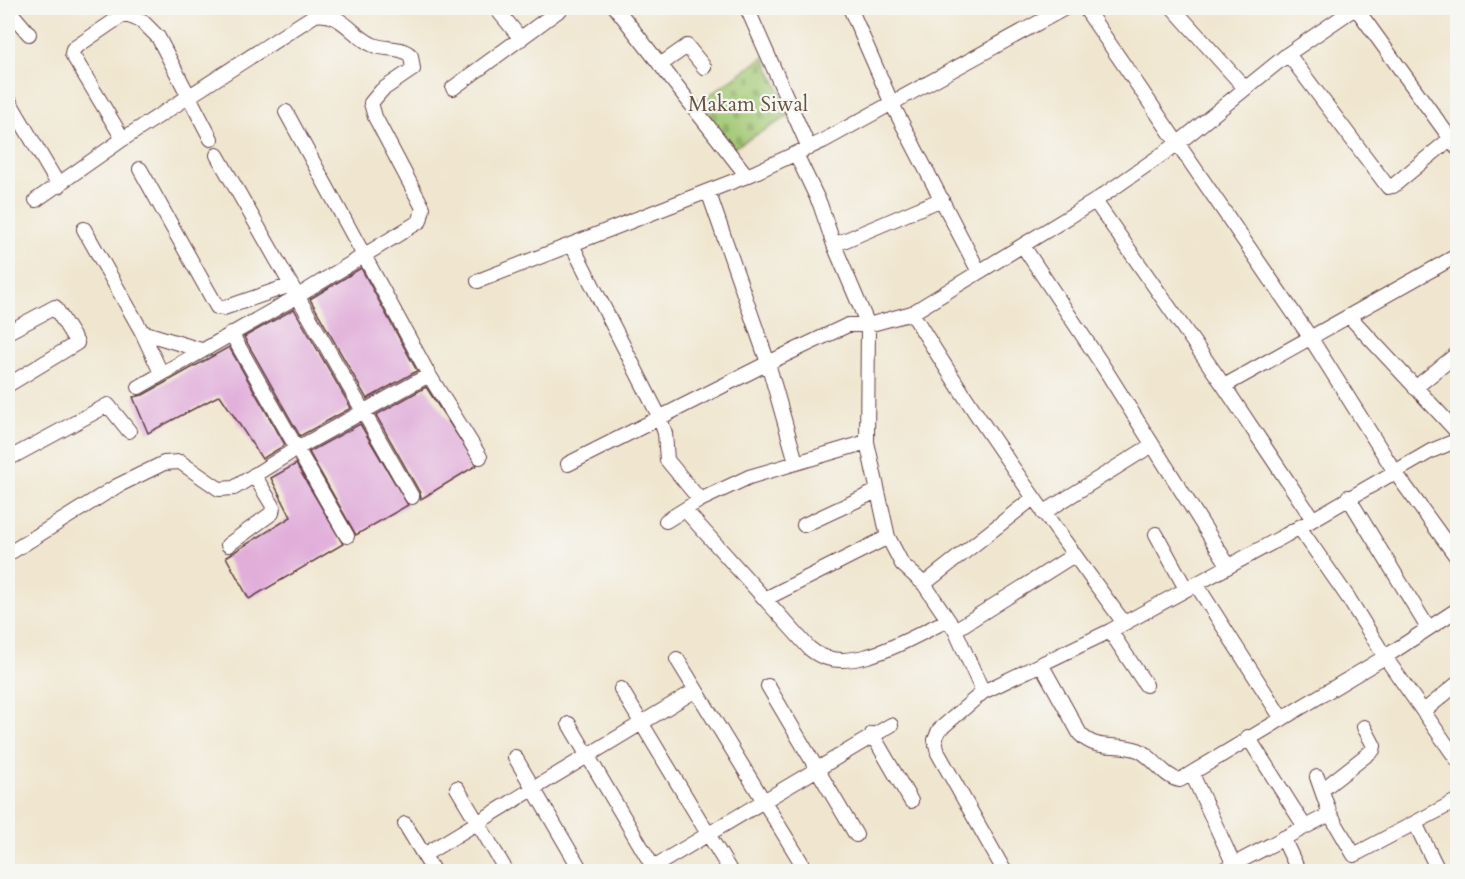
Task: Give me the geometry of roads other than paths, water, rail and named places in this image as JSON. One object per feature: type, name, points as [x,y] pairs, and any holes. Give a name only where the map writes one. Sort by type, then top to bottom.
[{"type":"street","points":[[496,8],[520,39]]},
{"type":"street","points":[[453,88],[562,8]]},
{"type":"street","points":[[616,8],[747,176]]},
{"type":"street","points":[[747,8],[809,148]]},
{"type":"street","points":[[850,8],[892,104],[979,272]]},
{"type":"street","points":[[478,281],[747,176],[809,148],[1065,8]]},
{"type":"street","points":[[1085,8],[1311,337],[1395,472],[1458,559]]},
{"type":"street","points":[[1173,8],[1245,88]]},
{"type":"street","points":[[568,464],[659,416],[848,325],[868,325],[912,313],[1095,201],[1177,144],[1288,54],[1355,8],[1454,144],[1393,186],[1388,187],[1288,54]]},
{"type":"street","points":[[8,9],[29,34]]},
{"type":"street","points":[[123,138],[72,54],[73,49],[128,11],[152,28],[211,139]]},
{"type":"street","points":[[36,200],[59,186],[123,138],[309,18],[320,14],[344,23],[376,47],[405,51],[411,56],[413,69],[382,90],[373,99],[372,109],[424,211],[416,226],[363,257],[295,291],[231,333],[139,387]]},
{"type":"street","points":[[660,65],[687,46],[704,67]]},
{"type":"street","points":[[8,99],[59,186]]},
{"type":"street","points":[[286,112],[429,375],[480,457]]},
{"type":"street","points":[[796,154],[820,204],[834,245],[868,325],[867,442],[888,537],[902,564],[924,584],[952,625],[975,698]]},
{"type":"street","points":[[217,155],[412,497]]},
{"type":"street","points":[[140,169],[217,307],[224,308],[295,291]]},
{"type":"street","points":[[708,191],[768,363],[796,462]]},
{"type":"street","points":[[834,245],[942,199]]},
{"type":"street","points":[[1095,201],[1224,386],[1312,518]]},
{"type":"street","points":[[84,229],[142,332],[161,373]]},
{"type":"street","points":[[572,245],[659,416],[665,433],[667,460],[700,500]]},
{"type":"street","points":[[1023,246],[1228,565]]},
{"type":"street","points":[[1224,386],[1458,255]]},
{"type":"street","points":[[8,332],[55,307],[77,343],[8,386]]},
{"type":"street","points":[[912,313],[953,380],[1032,499],[1125,623]]},
{"type":"street","points":[[1349,316],[1458,434]]},
{"type":"street","points":[[142,332],[201,350]]},
{"type":"street","points":[[231,333],[347,536]]},
{"type":"street","points":[[1415,388],[1458,353]]},
{"type":"street","points":[[8,554],[117,486],[164,463],[175,461],[185,464],[222,490],[234,488],[296,449],[429,375]]},
{"type":"street","points":[[8,459],[108,405],[129,431]]},
{"type":"street","points":[[1005,872],[935,746],[939,730],[975,698],[1110,632],[1431,451],[1458,440]]},
{"type":"street","points":[[666,521],[700,500],[748,477],[867,442]]},
{"type":"street","points":[[1043,513],[1152,445]]},
{"type":"street","points":[[228,545],[273,513],[273,506],[254,475]]},
{"type":"street","points":[[804,525],[877,491]]},
{"type":"street","points":[[1348,497],[1428,628]]},
{"type":"street","points":[[924,584],[1032,499]]},
{"type":"street","points":[[685,510],[814,652],[837,661],[865,658],[952,625],[1074,555]]},
{"type":"street","points":[[1299,526],[1385,657],[1458,761]]},
{"type":"street","points":[[1156,534],[1282,719]]},
{"type":"street","points":[[765,599],[888,537]]},
{"type":"street","points":[[1041,664],[1080,734],[1087,742],[1105,747],[1136,749],[1150,756],[1177,780],[1192,774],[1248,737],[1385,657],[1458,609]]},
{"type":"street","points":[[1110,632],[1146,685]]},
{"type":"street","points":[[677,658],[801,862]]},
{"type":"street","points":[[1424,711],[1458,683]]},
{"type":"street","points":[[768,686],[856,835]]},
{"type":"street","points":[[621,689],[731,872]]},
{"type":"street","points":[[424,855],[696,690]]},
{"type":"street","points":[[569,724],[652,870],[709,832],[891,724]]},
{"type":"street","points":[[1365,727],[1374,746],[1373,750],[1320,784],[1330,814],[1354,855],[1416,825],[1458,800]]},
{"type":"street","points":[[872,734],[911,801]]},
{"type":"street","points":[[1248,737],[1305,827]]},
{"type":"street","points":[[514,757],[582,872]]},
{"type":"street","points":[[1192,774],[1233,863]]},
{"type":"street","points":[[457,788],[507,872]]},
{"type":"street","points":[[1219,872],[1330,814]]},
{"type":"street","points":[[405,824],[434,872]]},
{"type":"street","points":[[1416,825],[1439,872]]},
{"type":"street","points":[[1283,838],[1299,872]]},
{"type":"park label","name":"Makam Siwal","points":[[748,104]]}]
